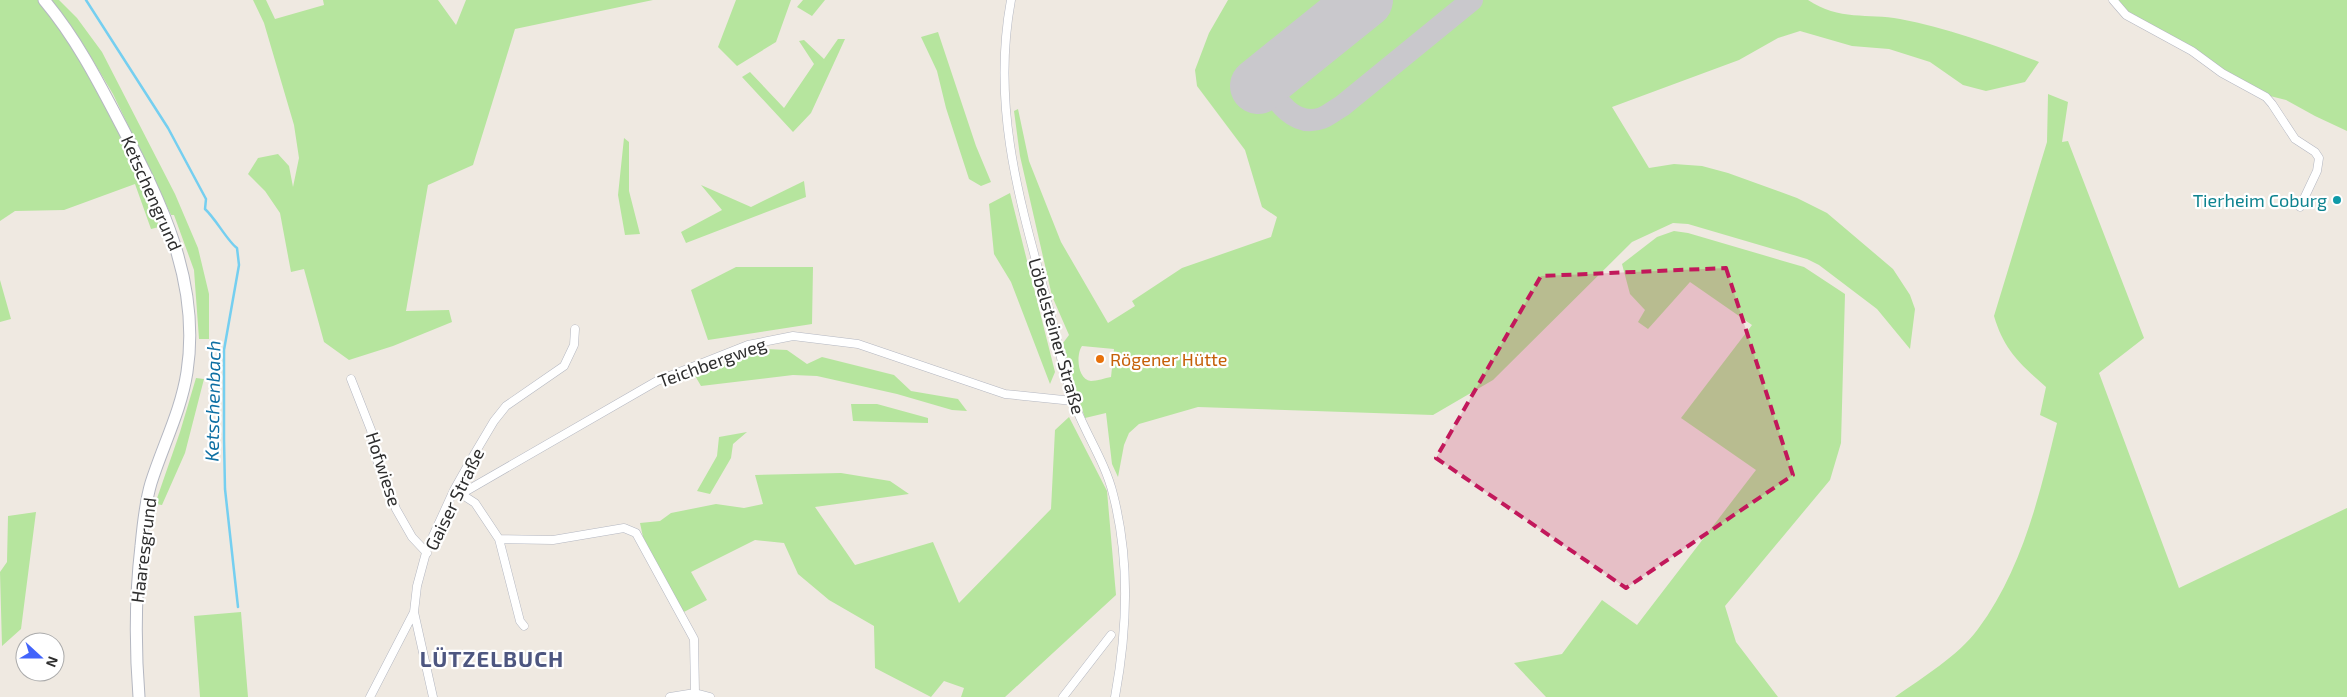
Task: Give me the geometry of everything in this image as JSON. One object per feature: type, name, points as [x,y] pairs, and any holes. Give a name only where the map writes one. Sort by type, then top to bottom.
[{"type":"street","name":"Ketschengrund","points":[[44,0],[74,40],[93,71],[149,178],[176,244],[184,274],[190,344],[187,371],[179,407]]},
{"type":"street","name":"Löbelsteiner Straße","points":[[1011,0],[1005,32],[1003,67],[1009,142],[1028,232],[1073,401],[1105,470],[1113,494],[1120,530],[1124,609],[1121,662],[1115,697]]},
{"type":"street","points":[[2112,0],[2126,15],[2192,51],[2222,73],[2266,97],[2295,139],[2315,152],[2319,158],[2317,171],[2300,207]]},
{"type":"street","name":"Gaiser Straße","points":[[370,697],[414,612],[418,586],[427,553],[494,421],[506,406],[564,366],[574,345],[574,329]]},
{"type":"street","name":"Teichbergweg","points":[[458,492],[657,381],[748,345],[793,336],[858,344],[1005,394],[1073,401]]},
{"type":"street","name":"Hofwiese","points":[[351,379],[371,430],[375,456],[396,509],[412,537],[427,553]]},
{"type":"street","name":"Haaresgrund","points":[[139,697],[135,621],[144,522],[152,482],[179,407]]},
{"type":"street","points":[[458,492],[475,503],[499,540],[520,621],[524,626]]},
{"type":"street","points":[[499,540],[553,540],[620,529],[633,530],[694,639],[696,694]]},
{"type":"street","points":[[414,612],[433,697]]},
{"type":"street","points":[[1062,697],[1111,635]]},
{"type":"street","points":[[670,697],[696,694],[710,697]]},
{"type":"highlighted area","points":[[1726,268],[1793,475],[1626,588],[1436,458],[1541,276]]},
{"type":"green space","points":[[0,0],[38,0],[71,43],[145,180],[159,227],[151,229],[135,184],[64,210],[15,211],[0,221]]},
{"type":"green space","points":[[50,0],[59,0],[77,18],[102,52],[175,194],[198,248],[209,294],[209,339],[199,339],[194,270],[174,215],[171,215],[113,94],[83,44]]},
{"type":"green space","points":[[253,0],[266,0],[275,19],[324,5],[323,0],[438,0],[456,25],[466,0],[653,0],[515,29],[473,165],[428,185],[406,311],[449,310],[452,322],[393,346],[349,360],[324,342],[304,269],[291,272],[280,213],[265,191],[248,174],[258,158],[278,154],[289,166],[293,187],[299,158],[294,125],[264,23]]},
{"type":"green space","points":[[736,0],[791,0],[776,42],[737,66],[718,47]]},
{"type":"green space","points":[[803,0],[825,0],[812,16],[797,7]]},
{"type":"green space","points":[[1228,0],[1808,0],[1820,7],[1842,14],[1888,17],[1935,27],[1988,43],[2039,62],[2025,82],[1986,91],[1963,85],[1930,62],[1889,49],[1852,46],[1800,31],[1778,38],[1739,60],[1612,107],[1649,168],[1674,164],[1702,166],[1728,173],[1797,198],[1827,213],[1893,269],[1910,295],[1915,309],[1910,349],[1877,309],[1819,265],[1807,259],[1688,224],[1673,223],[1632,242],[1493,380],[1433,415],[1198,407],[1139,424],[1129,433],[1124,445],[1118,477],[1112,464],[1106,413],[1085,418],[1070,373],[1063,343],[1069,335],[1052,296],[1020,156],[1014,111],[1018,109],[1029,161],[1061,242],[1108,323],[1135,306],[1132,301],[1182,268],[1271,237],[1277,217],[1262,207],[1245,150],[1197,86],[1195,70],[1209,33]],"holes":[[[1082,346],[1114,349],[1111,377],[1096,381],[1086,380],[1080,372],[1079,366],[1079,355]]]},
{"type":"green space","points":[[2115,0],[2347,0],[2347,131],[2286,100],[2266,95],[2134,18]]},
{"type":"green space","points":[[938,32],[976,146],[991,182],[981,186],[969,179],[946,108],[937,71],[921,37]]},
{"type":"green space","points":[[838,39],[845,39],[811,113],[793,132],[742,77],[750,72],[784,108],[814,64],[799,41],[804,40],[824,59]]},
{"type":"green space","points":[[2048,94],[2068,102],[2062,142],[2068,141],[2144,338],[2099,373],[2179,588],[2347,508],[2347,697],[1895,697],[1950,658],[1978,629],[2007,582],[2018,557],[2044,477],[2057,423],[2040,415],[2046,387],[2014,356],[1998,328],[1994,316],[2047,142]]},
{"type":"green space","points":[[624,138],[629,142],[629,191],[640,234],[625,235],[618,195]]},
{"type":"green space","points":[[804,181],[806,197],[686,243],[681,232],[722,210],[701,185],[751,207]]},
{"type":"green space","points":[[1010,193],[1055,372],[1050,384],[1011,282],[994,254],[989,204]]},
{"type":"green space","points":[[1674,231],[1688,233],[1804,267],[1845,294],[1841,443],[1830,480],[1725,606],[1736,642],[1778,697],[1546,697],[1514,663],[1562,654],[1602,600],[1637,625],[1756,470],[1681,418],[1752,325],[1690,282],[1648,329],[1638,322],[1645,310],[1630,294],[1622,264],[1657,237]]},
{"type":"green space","points":[[736,267],[813,267],[812,324],[708,340],[691,290]]},
{"type":"green space","points":[[0,280],[11,319],[0,322]]},
{"type":"green space","points":[[766,349],[787,350],[807,364],[822,357],[894,375],[911,391],[958,399],[967,411],[952,410],[897,394],[817,376],[793,375],[701,386],[694,374]]},
{"type":"green space","points":[[196,378],[204,379],[185,453],[162,505],[155,504],[180,432]]},
{"type":"green space","points":[[851,404],[877,404],[928,418],[928,423],[853,421]]},
{"type":"green space","points":[[1069,417],[1107,491],[1116,595],[1005,697],[961,697],[964,688],[944,681],[931,697],[875,668],[874,626],[829,600],[798,574],[784,543],[755,540],[691,572],[707,600],[682,613],[643,537],[640,523],[660,521],[671,513],[716,504],[744,508],[763,504],[755,475],[841,473],[890,481],[909,494],[815,507],[855,565],[933,542],[959,603],[1051,509],[1055,430]]},
{"type":"green space","points":[[747,432],[733,444],[731,458],[710,494],[697,491],[717,456],[719,437]]},
{"type":"green space","points":[[36,512],[21,629],[15,632],[15,634],[2,646],[0,572],[7,562],[8,516]]},
{"type":"green space","points":[[241,612],[248,697],[200,697],[194,616]]},
{"type":"waterway","name":"Ketschenbach","points":[[86,0],[168,128],[206,199],[205,209],[237,248],[239,265],[224,350],[224,439],[225,489],[238,607]]},
{"type":"taxiway","points":[[1267,80],[1275,96],[1287,111],[1303,119],[1322,118],[1342,106],[1472,0]]},
{"type":"runway","points":[[1258,86],[1365,0]]},
{"type":"place","name":"Tierheim Coburg","points":[[2337,200]]},
{"type":"place","name":"Rögener Hütte","points":[[1100,359]]},
{"type":"district","name":"LÜTZELBUCH","points":[[492,658]]}]
